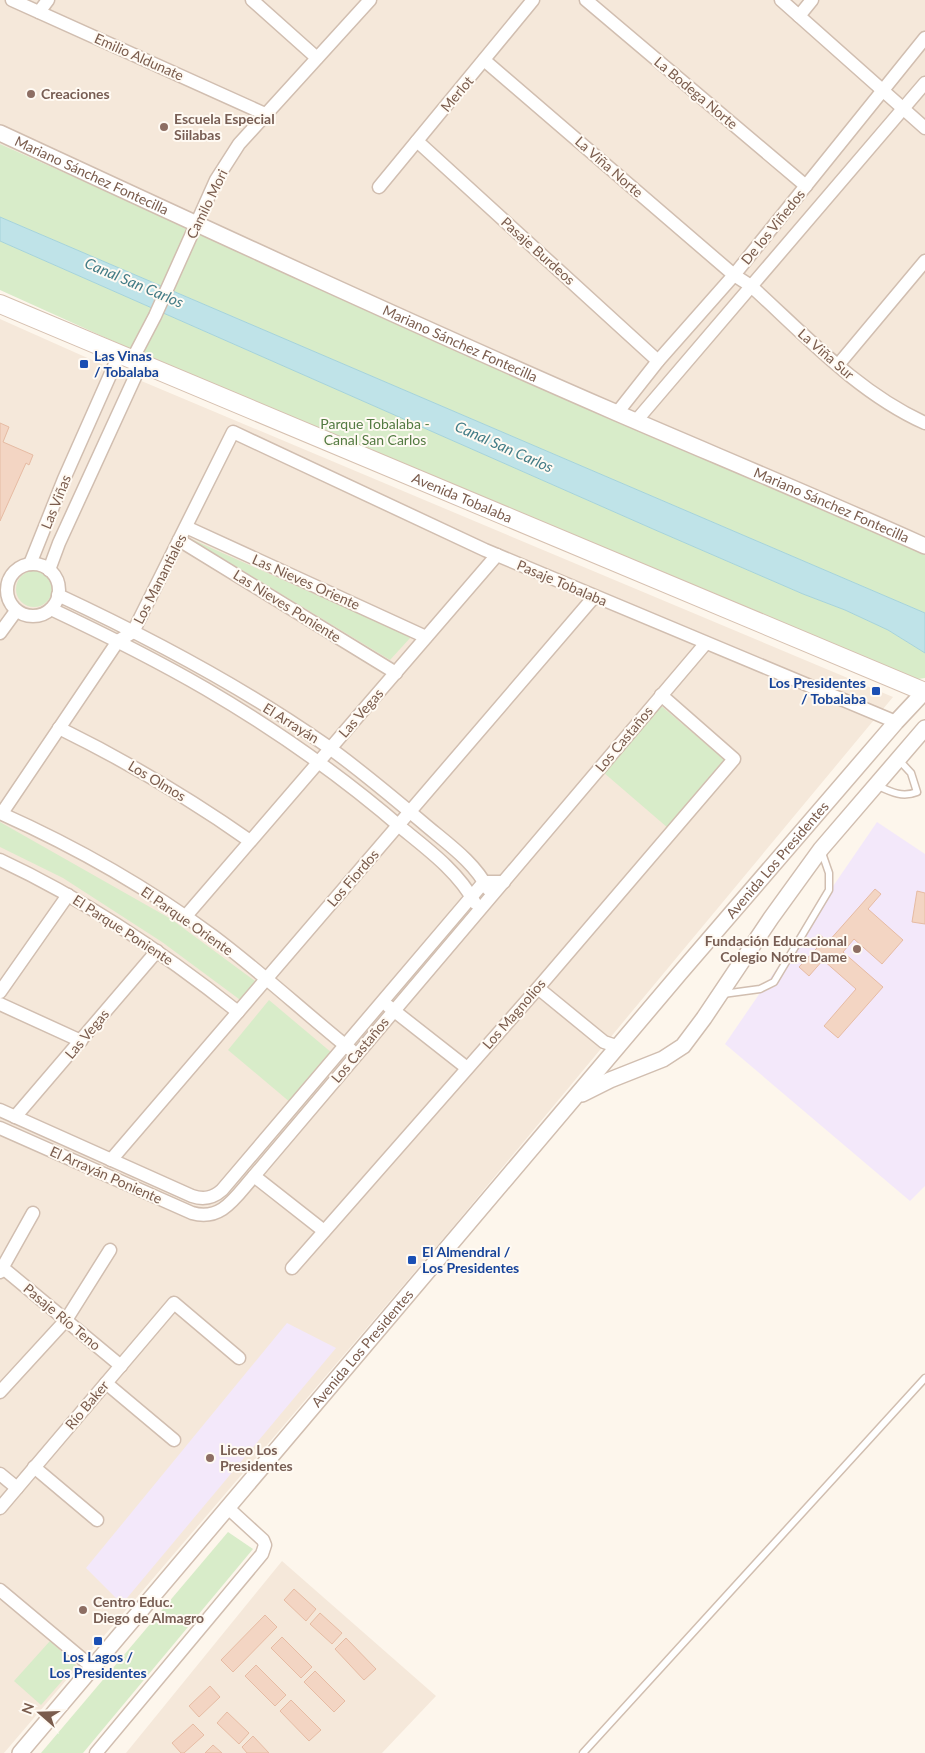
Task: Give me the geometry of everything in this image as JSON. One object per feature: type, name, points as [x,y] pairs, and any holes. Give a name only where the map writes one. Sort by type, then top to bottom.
[{"type":"main road","name":"Avenida Tobalaba","points":[[0,304],[925,692]]},
{"type":"street","name":"Emilio Aldunate","points":[[12,0],[265,114]]},
{"type":"street","points":[[39,12],[48,0]]},
{"type":"street","points":[[252,0],[317,58]]},
{"type":"street","name":"Camilo Mori","points":[[131,360],[155,316],[216,180],[239,144],[370,0]]},
{"type":"street","name":"Merlot","points":[[379,186],[533,0]]},
{"type":"street","name":"La Bodega Norte","points":[[586,0],[806,186]]},
{"type":"street","points":[[781,0],[925,128]]},
{"type":"street","points":[[799,16],[812,0]]},
{"type":"street","name":"De los Viñedos","points":[[617,413],[658,361],[734,275],[925,38]]},
{"type":"street","name":"La Viña Norte","points":[[484,60],[734,275]]},
{"type":"street","name":"De los Viñedos","points":[[636,421],[925,83]]},
{"type":"street","name":"Mariano Sánchez Fontecilla","points":[[0,133],[617,413],[835,505],[925,546]]},
{"type":"street","name":"Pasaje Burdeos","points":[[417,141],[658,361]]},
{"type":"street","points":[[838,365],[924,266]]},
{"type":"street","name":"La Viña Sur","points":[[734,275],[751,286],[838,365],[883,401],[925,423]]},
{"type":"street","name":"Las Viñas","points":[[30,564],[64,479],[83,440],[131,360]]},
{"type":"street","name":"Las Viñas","points":[[49,570],[101,449],[131,360]]},
{"type":"street","name":"Los Manantiales","points":[[1,813],[118,641],[133,632],[233,432]]},
{"type":"street","name":"Pasaje Tobalaba","points":[[233,432],[497,555],[896,722]]},
{"type":"street","points":[[83,440],[101,449]]},
{"type":"street","name":"Las Nieves Oriente","points":[[186,528],[426,637]]},
{"type":"street","name":"Las Nieves Poniente","points":[[179,540],[396,673]]},
{"type":"street","name":"Las Vegas","points":[[185,917],[497,555]]},
{"type":"street","points":[[30,564],[40,565],[49,570],[55,576],[58,586],[58,595],[52,609],[34,617],[24,616],[16,611],[3,593],[4,578],[21,567],[30,564]]},
{"type":"street","name":"El Arrayán","points":[[58,595],[133,632],[231,686],[330,749],[410,812],[464,859],[484,882],[492,896]]},
{"type":"street","name":"Los Fiordos","points":[[111,1160],[594,597]]},
{"type":"street","name":"El Arrayán","points":[[52,609],[118,641],[207,690],[318,762],[398,825],[458,878],[479,911]]},
{"type":"street","points":[[0,634],[16,611]]},
{"type":"street","name":"Los Castaños","points":[[213,1214],[228,1206],[254,1176],[706,643]]},
{"type":"street","name":"Avenida Los Presidentes","points":[[20,1753],[680,973],[896,722],[925,692]]},
{"type":"street","name":"Los Magnolios","points":[[292,1268],[538,988],[734,759],[661,695]]},
{"type":"street","name":"Los Olmos","points":[[59,728],[134,766],[250,841]]},
{"type":"street","name":"Avenida Los Presidentes","points":[[574,1098],[605,1082],[663,1059],[684,1046],[776,910],[821,849],[925,728]]},
{"type":"street","points":[[871,752],[872,767],[880,779]]},
{"type":"street","points":[[839,788],[852,792],[858,805]]},
{"type":"street","name":"El Parque Oriente","points":[[1,813],[101,865],[185,917],[233,952],[356,1055]]},
{"type":"street","name":"El Parque Poniente","points":[[0,860],[68,895],[158,951],[238,1012]]},
{"type":"street","points":[[484,882],[504,882]]},
{"type":"street","name":"Los Castaños","points":[[208,1198],[222,1190],[484,882]]},
{"type":"street","points":[[0,992],[68,895]]},
{"type":"street","name":"Las Vegas","points":[[16,1117],[158,951]]},
{"type":"street","points":[[538,988],[604,1042],[619,1046],[623,1060],[630,1067],[638,1070]]},
{"type":"street","points":[[382,1001],[467,1068]]},
{"type":"street","points":[[0,1004],[81,1041]]},
{"type":"street","name":"El Arrayán Poniente","points":[[0,1110],[192,1196],[208,1198]]},
{"type":"street","name":"El Arrayán Poniente","points":[[0,1128],[192,1213],[199,1215],[213,1214]]},
{"type":"street","points":[[254,1176],[324,1231]]},
{"type":"street","points":[[2,1270],[33,1213]]},
{"type":"street","points":[[0,1392],[66,1320],[110,1250]]},
{"type":"street","name":"Pasaje Río Teno","points":[[2,1270],[66,1320],[120,1366]]},
{"type":"street","name":"Río Baker","points":[[0,1508],[174,1303],[240,1358]]},
{"type":"street","points":[[106,1383],[174,1440]]},
{"type":"street","points":[[34,1468],[97,1520]]},
{"type":"street","points":[[0,1474],[17,1488]]},
{"type":"street","points":[[96,1753],[262,1554],[265,1545],[264,1540],[228,1508]]},
{"type":"street","points":[[0,1590],[92,1667]]},
{"type":"lane","points":[[880,779],[893,794],[907,796],[917,792],[911,773],[898,758]]},
{"type":"lane","points":[[719,995],[760,989],[774,982],[829,890],[829,873],[821,849]]},
{"type":"lane","points":[[583,1753],[925,1378]]},
{"type":"shaded area","points":[[0,0],[925,0],[925,552],[630,424],[0,144]]},
{"type":"shaded area","points":[[0,319],[101,364],[893,697],[453,1227],[4,1753],[0,1753]]},
{"type":"shaded area","name":"Fundación Educacional Colegio Notre Dame","points":[[877,822],[925,854],[925,1186],[910,1201],[725,1044]]},
{"type":"shaded area","name":"Liceo Los Presidentes","points":[[287,1323],[336,1348],[122,1604],[86,1568]]},
{"type":"shaded area","points":[[282,1561],[436,1696],[382,1753],[126,1753]]},
{"type":"green space","points":[[0,144],[630,424],[925,552],[925,613],[0,217]]},
{"type":"green space","name":"Parque Tobalaba - Canal San Carlos","points":[[0,241],[653,529],[888,630],[925,653],[925,678],[918,679],[824,642],[239,398],[0,290]]},
{"type":"green space","points":[[189,538],[411,637],[390,660]]},
{"type":"green space","points":[[34,571],[41,572],[47,576],[51,582],[51,596],[47,602],[41,606],[34,607],[27,606],[21,602],[17,596],[16,589],[17,582],[21,576],[27,572]]},
{"type":"green space","points":[[660,705],[726,761],[668,828],[603,772]]},
{"type":"green space","points":[[0,822],[171,919],[259,984],[243,1002],[162,942],[63,878],[0,847]]},
{"type":"green space","points":[[269,1000],[332,1053],[291,1103],[228,1050]]},
{"type":"green space","points":[[228,1532],[253,1549],[83,1753],[41,1753]]},
{"type":"green space","points":[[50,1641],[76,1665],[41,1705],[14,1681]]},
{"type":"water","name":"Canal San Carlos","points":[[0,217],[925,613],[925,653],[888,630],[845,610],[803,594],[653,529],[0,241]]},
{"type":"building","points":[[0,423],[9,427],[3,442],[33,455],[29,465],[26,463],[0,521]]},
{"type":"building","points":[[875,889],[881,894],[868,909],[903,940],[882,964],[854,939],[843,952],[883,987],[838,1038],[824,1026],[856,989],[823,960],[809,976],[799,967],[817,948],[811,943],[819,934],[828,942]]},
{"type":"building","points":[[917,891],[925,893],[925,924],[912,922]]},
{"type":"building","points":[[294,1589],[316,1609],[306,1621],[284,1600]]},
{"type":"building","points":[[320,1613],[342,1633],[332,1644],[310,1624]]},
{"type":"building","points":[[265,1615],[277,1627],[233,1672],[221,1660]]},
{"type":"building","points":[[282,1637],[312,1667],[301,1678],[271,1648]]},
{"type":"building","points":[[346,1638],[376,1669],[364,1680],[335,1649]]},
{"type":"building","points":[[256,1665],[286,1695],[275,1706],[245,1676]]},
{"type":"building","points":[[315,1671],[345,1701],[334,1712],[304,1682]]},
{"type":"building","points":[[210,1686],[220,1697],[199,1717],[189,1706]]},
{"type":"building","points":[[291,1700],[321,1730],[309,1741],[280,1711]]},
{"type":"building","points":[[227,1712],[249,1733],[239,1744],[217,1723]]},
{"type":"building","points":[[193,1724],[204,1735],[184,1753],[181,1753],[172,1743]]},
{"type":"building","points":[[253,1736],[269,1753],[247,1753],[242,1747]]},
{"type":"building","points":[[213,1745],[222,1753],[205,1753]]},
{"type":"place","name":"Creaciones","points":[[31,94]]},
{"type":"place","name":"Escuela Especial Siilabas","points":[[164,127]]},
{"type":"place","name":"Las Vinas / Tobalaba","points":[[84,364]]},
{"type":"place","name":"Los Presidentes / Tobalaba","points":[[876,691]]},
{"type":"place","name":"Fundación Educacional Colegio Notre Dame","points":[[857,949]]},
{"type":"place","name":"El Almendral / Los Presidentes","points":[[412,1260]]},
{"type":"place","name":"Liceo Los Presidentes","points":[[210,1458]]},
{"type":"place","name":"Centro Educ. Diego de Almagro","points":[[83,1610]]},
{"type":"place","name":"Los Lagos / Los Presidentes","points":[[98,1641]]}]
